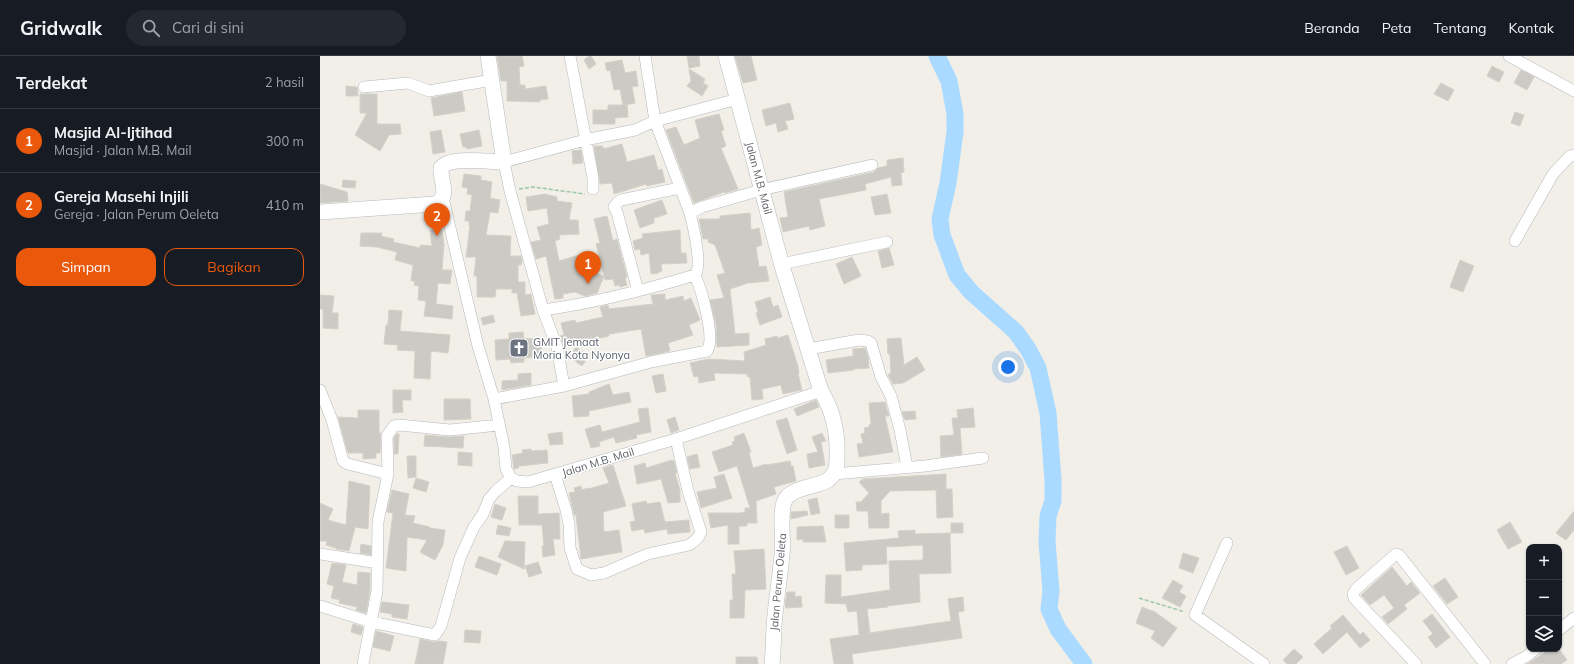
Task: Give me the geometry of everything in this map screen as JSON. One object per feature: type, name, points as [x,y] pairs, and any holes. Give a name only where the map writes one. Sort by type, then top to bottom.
[{"type":"street","points":[[488,56],[504,162],[510,191],[543,310],[557,347],[564,386]]},
{"type":"street","points":[[570,56],[593,178],[592,189]]},
{"type":"street","points":[[494,400],[564,386],[651,362],[707,350],[709,346],[709,331],[700,287],[695,275],[698,268],[698,260],[694,228],[690,213],[655,121],[645,56]]},
{"type":"street","name":"Jalan M.B. Mail","points":[[511,478],[517,481],[528,482],[676,439],[821,391],[781,264],[726,56]]},
{"type":"street","points":[[1509,56],[1574,91]]},
{"type":"street","points":[[364,87],[408,82],[429,91],[492,80]]},
{"type":"street","points":[[320,606],[371,622],[435,635],[441,626],[460,558],[474,527],[489,500],[511,478],[506,468],[504,447],[494,400],[478,346],[443,198],[444,191],[441,168],[444,164],[462,161],[504,162],[585,140],[635,130],[655,121],[738,99]]},
{"type":"street","points":[[1515,241],[1553,174],[1570,156],[1574,154]]},
{"type":"street","points":[[690,213],[702,207],[761,190],[872,165]]},
{"type":"street","points":[[638,291],[617,212],[614,207],[616,203],[621,200],[680,188]]},
{"type":"street","points":[[320,212],[428,205],[439,202],[443,198]]},
{"type":"street","points":[[781,264],[887,242]]},
{"type":"street","points":[[543,310],[572,306],[638,291],[695,275]]},
{"type":"street","points":[[808,349],[860,340],[871,343],[881,377],[891,396],[900,430],[907,467]]},
{"type":"street","points":[[320,390],[332,420],[343,461],[348,464],[388,474]]},
{"type":"street","points":[[821,391],[828,402],[835,424],[838,443],[836,468],[831,477]]},
{"type":"street","points":[[363,664],[377,591],[378,522],[388,474],[387,436],[394,426],[450,430],[499,425]]},
{"type":"street","points":[[555,474],[566,510],[569,524],[570,548],[577,569],[591,575],[604,573],[648,554],[690,545],[700,535],[701,532],[688,491],[676,439]]},
{"type":"street","points":[[831,477],[983,458]]},
{"type":"street","name":"Jalan Perum Oeleta","points":[[772,664],[775,615],[782,554],[782,516],[784,500],[791,494],[831,477]]},
{"type":"street","points":[[1227,543],[1194,615],[1264,664]]},
{"type":"street","points":[[320,554],[378,563]]},
{"type":"street","points":[[1416,664],[1354,598],[1353,594],[1356,589],[1396,554],[1399,555],[1485,664]]},
{"type":"street","points":[[1562,628],[1574,618]]},
{"type":"street","points":[[1512,664],[1532,652]]},
{"type":"path","points":[[510,191],[533,187],[584,194],[590,192],[592,189]]},
{"type":"path","points":[[1140,598],[1194,615]]},
{"type":"building","points":[[497,56],[522,56],[524,66],[519,67],[520,85],[525,85],[525,89],[546,86],[548,99],[540,100],[540,102],[507,101],[507,81],[501,81]]},
{"type":"building","points":[[591,56],[596,64],[589,69],[584,60]]},
{"type":"building","points":[[687,56],[699,56],[700,66],[689,68]]},
{"type":"building","points":[[735,56],[751,56],[757,80],[743,83]]},
{"type":"building","points":[[622,60],[625,73],[636,71],[638,86],[632,87],[635,103],[624,105],[627,105],[628,117],[615,118],[615,124],[593,124],[593,110],[608,110],[608,105],[623,105],[620,89],[614,90],[610,70],[607,71],[605,63]]},
{"type":"building","points":[[1492,66],[1504,72],[1499,82],[1487,76]]},
{"type":"building","points":[[689,69],[705,79],[703,83],[708,86],[702,96],[687,86],[691,81]]},
{"type":"building","points":[[1521,70],[1534,77],[1527,90],[1514,83]]},
{"type":"building","points":[[1441,83],[1454,90],[1448,101],[1434,94]]},
{"type":"building","points":[[346,86],[357,87],[358,96],[346,96]]},
{"type":"building","points":[[462,92],[465,111],[434,116],[431,98]]},
{"type":"building","points":[[360,94],[377,94],[377,124],[400,124],[401,134],[389,135],[380,151],[355,135],[367,113],[360,113]]},
{"type":"building","points":[[790,103],[794,119],[785,121],[788,129],[778,132],[776,123],[766,126],[762,110]]},
{"type":"building","points":[[1515,112],[1524,115],[1520,126],[1511,123]]},
{"type":"building","points":[[719,114],[724,130],[721,131],[726,146],[721,148],[738,189],[724,192],[694,203],[666,130],[676,127],[684,145],[700,138],[695,120]]},
{"type":"building","points":[[441,130],[445,152],[433,154],[430,132]]},
{"type":"building","points":[[479,130],[482,146],[467,149],[466,147],[463,147],[460,134]]},
{"type":"building","points":[[622,144],[627,162],[654,155],[658,170],[662,169],[665,182],[647,186],[646,184],[614,194],[612,183],[600,184],[594,146],[603,146],[603,149]]},
{"type":"building","points":[[581,150],[583,163],[573,164],[572,151]]},
{"type":"building","points":[[903,158],[904,172],[901,173],[902,185],[892,186],[891,177],[865,184],[866,190],[819,199],[825,226],[810,230],[809,226],[783,232],[780,218],[788,217],[784,192],[874,172],[878,168],[887,166],[887,160]]},
{"type":"building","points":[[464,174],[481,176],[481,180],[492,182],[490,198],[500,200],[498,213],[490,212],[486,235],[511,236],[510,256],[521,256],[522,262],[521,265],[518,265],[518,282],[525,282],[525,295],[531,294],[535,314],[521,316],[517,293],[512,293],[512,289],[496,289],[495,297],[477,297],[477,276],[474,276],[476,257],[466,257],[470,226],[469,221],[465,221],[466,211],[470,211],[472,195],[467,194],[468,188],[462,187]]},
{"type":"building","points":[[343,180],[356,181],[355,188],[342,187]]},
{"type":"building","points":[[320,184],[347,192],[348,201],[320,203]]},
{"type":"building","points":[[545,194],[557,197],[557,201],[572,203],[569,220],[578,220],[579,234],[559,235],[560,239],[555,241],[559,261],[582,254],[586,270],[604,276],[597,293],[585,296],[575,292],[563,294],[563,298],[555,299],[546,256],[536,259],[531,242],[541,240],[537,227],[549,224],[547,208],[528,211],[526,197]]},
{"type":"building","points":[[887,194],[891,213],[875,215],[871,197]]},
{"type":"building","points":[[662,200],[667,214],[654,218],[654,223],[640,228],[634,210]]},
{"type":"building","points":[[750,213],[751,230],[759,228],[762,245],[756,247],[759,267],[766,266],[769,281],[748,283],[730,289],[735,334],[749,333],[749,345],[717,347],[716,324],[710,300],[724,298],[717,275],[725,273],[715,245],[708,242],[709,239],[703,239],[699,219],[720,219],[720,216]]},
{"type":"building","points":[[607,216],[613,241],[617,239],[627,277],[625,278],[627,285],[620,287],[619,285],[615,286],[613,279],[605,280],[596,244],[600,243],[594,219]]},
{"type":"building","points":[[442,229],[444,245],[442,270],[452,270],[450,284],[438,283],[436,304],[453,306],[452,319],[424,316],[426,301],[418,300],[419,286],[414,285],[415,281],[411,281],[413,265],[395,260],[397,252],[377,247],[360,246],[361,233],[382,233],[381,236],[394,239],[393,242],[420,248],[420,245],[432,246],[430,230]]},
{"type":"building","points":[[680,230],[681,253],[686,253],[687,263],[661,264],[662,271],[651,274],[649,253],[641,255],[640,249],[635,250],[633,241],[643,238],[642,234]]},
{"type":"building","points":[[889,248],[894,265],[882,268],[878,251]]},
{"type":"building","points":[[852,257],[861,276],[844,284],[836,264]]},
{"type":"building","points":[[1460,260],[1474,266],[1463,292],[1450,287]]},
{"type":"building","points":[[665,294],[665,300],[683,296],[684,301],[691,298],[700,320],[689,325],[693,335],[668,343],[670,351],[646,356],[641,329],[609,334],[609,336],[564,345],[560,336],[564,335],[561,323],[575,320],[576,323],[603,317],[600,307],[608,305],[609,309],[653,304],[651,295]]},
{"type":"building","points":[[320,295],[334,296],[332,313],[338,313],[338,329],[323,328],[323,309],[320,309]]},
{"type":"building","points":[[770,297],[773,307],[778,305],[782,317],[760,325],[756,313],[758,312],[755,302]]},
{"type":"building","points":[[389,310],[402,311],[400,331],[450,335],[448,353],[431,351],[430,379],[414,378],[415,351],[397,350],[398,345],[384,344]]},
{"type":"building","points":[[493,315],[495,322],[483,325],[481,318]]},
{"type":"building","name":"GMIT Jemaat Moria Kota Nyonya","points":[[523,332],[524,339],[541,338],[542,357],[524,358],[524,362],[511,363],[510,359],[496,360],[495,340],[509,339],[509,333]]},
{"type":"building","points":[[788,335],[798,366],[798,374],[802,390],[783,394],[781,385],[762,389],[763,399],[752,400],[750,377],[748,377],[747,374],[714,373],[715,380],[699,383],[698,376],[694,377],[690,363],[708,359],[745,361],[744,352],[766,345],[765,339],[777,336],[778,338]]},
{"type":"building","points":[[901,338],[904,365],[917,357],[925,370],[903,383],[893,384],[888,375],[891,373],[890,354],[888,354],[887,339]]},
{"type":"building","points":[[576,347],[589,356],[582,366],[569,357]]},
{"type":"building","points":[[865,348],[869,368],[828,373],[826,360],[853,356],[853,349]]},
{"type":"building","points":[[531,373],[531,385],[502,390],[502,381],[518,380],[518,374]]},
{"type":"building","points":[[663,374],[666,391],[656,393],[652,376]]},
{"type":"building","points":[[609,384],[613,395],[629,392],[631,402],[589,411],[589,416],[574,417],[572,396],[589,394],[589,392]]},
{"type":"building","points":[[393,390],[411,390],[411,400],[402,400],[403,412],[393,413]]},
{"type":"building","points":[[444,399],[470,399],[471,419],[444,420]]},
{"type":"building","points":[[816,400],[819,407],[797,416],[794,409]]},
{"type":"building","points":[[885,402],[889,416],[885,416],[893,452],[859,457],[857,444],[863,443],[861,434],[865,433],[864,428],[869,427],[871,424],[869,403]]},
{"type":"building","points":[[648,408],[651,432],[636,435],[637,438],[616,443],[614,437],[599,442],[600,446],[591,448],[585,429],[600,425],[602,432],[640,422],[638,409]]},
{"type":"building","points":[[973,408],[975,427],[960,428],[962,454],[941,457],[940,436],[954,435],[952,418],[958,418],[957,410]]},
{"type":"building","points":[[358,410],[379,410],[379,433],[381,433],[380,453],[376,453],[376,458],[363,459],[363,453],[348,453],[338,417],[358,418]]},
{"type":"building","points":[[915,411],[916,419],[905,420],[902,412]]},
{"type":"building","points":[[675,417],[679,430],[671,433],[667,420]]},
{"type":"building","points":[[787,418],[797,450],[787,454],[776,421]]},
{"type":"building","points":[[562,432],[563,444],[550,445],[548,434]]},
{"type":"building","points":[[744,433],[751,452],[749,453],[753,468],[766,464],[790,461],[791,466],[793,466],[796,481],[774,487],[776,494],[756,501],[757,523],[747,523],[747,526],[739,526],[739,544],[728,544],[728,525],[711,528],[708,513],[740,513],[745,512],[745,508],[750,508],[737,466],[719,472],[712,452],[733,445],[732,442],[735,441],[734,437]]},
{"type":"building","points":[[822,433],[826,441],[821,442],[825,465],[809,468],[807,454],[818,452],[812,437]]},
{"type":"building","points":[[397,434],[399,434],[398,454],[394,454],[394,438]]},
{"type":"building","points":[[425,435],[449,437],[464,436],[463,448],[424,446]]},
{"type":"building","points":[[531,449],[531,451],[547,450],[548,463],[519,466],[518,468],[514,469],[512,455],[523,453],[522,450]]},
{"type":"building","points":[[458,452],[472,453],[472,466],[458,465]]},
{"type":"building","points":[[697,454],[700,467],[690,469],[687,457]]},
{"type":"building","points":[[407,456],[416,456],[416,477],[408,478]]},
{"type":"building","points":[[672,460],[674,461],[677,473],[675,473],[680,490],[680,502],[668,503],[661,479],[637,484],[634,466],[645,463],[646,468]]},
{"type":"building","points":[[613,465],[626,506],[603,512],[604,532],[619,530],[622,552],[581,559],[576,515],[574,515],[569,493],[575,492],[574,488],[581,486],[582,490],[609,483],[603,468]]},
{"type":"building","points":[[724,474],[732,498],[701,508],[697,492],[717,488],[714,477]]},
{"type":"building","points":[[946,474],[946,489],[952,489],[953,517],[937,518],[936,490],[890,491],[881,501],[881,514],[889,513],[889,528],[869,528],[868,511],[857,511],[856,502],[861,502],[869,493],[859,482],[863,479]]},
{"type":"building","points":[[416,478],[429,482],[426,492],[413,488]]},
{"type":"building","points":[[349,481],[370,486],[368,529],[355,527],[349,551],[336,549],[326,545],[327,541],[320,541],[320,503],[333,509],[328,520],[346,525]]},
{"type":"building","points":[[392,490],[409,494],[405,515],[415,516],[413,523],[430,527],[429,528],[445,530],[443,545],[435,560],[420,552],[427,540],[407,537],[406,571],[386,568],[393,513],[387,512]]},
{"type":"building","points":[[518,496],[538,496],[538,514],[559,513],[560,539],[553,539],[555,555],[543,557],[542,546],[544,546],[542,525],[519,525]]},
{"type":"building","points":[[817,498],[820,513],[811,515],[808,500]]},
{"type":"building","points":[[646,501],[647,504],[660,502],[665,522],[689,520],[690,532],[668,534],[667,529],[645,533],[644,529],[632,531],[630,522],[635,521],[632,504]]},
{"type":"building","points":[[495,504],[506,508],[502,520],[491,517]]},
{"type":"building","points":[[807,511],[808,515],[791,519],[791,512]]},
{"type":"building","points":[[1574,511],[1574,530],[1566,540],[1556,533]]},
{"type":"building","points":[[835,515],[849,515],[849,528],[835,528]]},
{"type":"building","points":[[1510,522],[1522,542],[1508,549],[1497,530]]},
{"type":"building","points":[[951,523],[963,523],[963,533],[951,533]]},
{"type":"building","points":[[498,525],[511,528],[509,536],[496,534]]},
{"type":"building","points":[[823,526],[826,542],[803,542],[803,539],[797,540],[797,527]]},
{"type":"building","points":[[915,530],[915,534],[950,533],[951,573],[919,574],[920,602],[867,609],[870,633],[951,621],[948,599],[963,597],[964,611],[958,612],[962,638],[852,654],[853,664],[834,664],[830,639],[859,635],[857,611],[848,612],[846,604],[825,603],[826,575],[841,575],[841,597],[890,590],[889,561],[923,560],[923,545],[886,547],[887,564],[862,565],[862,570],[846,571],[844,543],[899,538],[898,531]]},
{"type":"building","points":[[505,541],[525,542],[524,569],[498,557]]},
{"type":"building","points":[[361,544],[371,546],[371,555],[360,553]]},
{"type":"building","points":[[1347,546],[1359,568],[1346,575],[1334,552]]},
{"type":"building","points":[[764,549],[766,589],[745,590],[744,618],[730,618],[730,600],[733,600],[732,574],[736,574],[734,551]]},
{"type":"building","points":[[1183,553],[1199,558],[1193,573],[1179,568]]},
{"type":"building","points":[[479,556],[501,564],[497,575],[475,567]]},
{"type":"building","points":[[538,562],[542,573],[529,577],[525,566]]},
{"type":"building","points":[[332,563],[346,565],[342,582],[357,585],[358,572],[370,573],[370,590],[366,613],[356,610],[357,607],[339,603],[340,600],[331,598],[334,586],[327,584]]},
{"type":"building","points":[[1392,567],[1407,586],[1411,582],[1420,593],[1404,605],[1407,609],[1388,624],[1382,617],[1394,608],[1384,595],[1370,605],[1361,595]]},
{"type":"building","points":[[1445,578],[1458,597],[1447,604],[1433,586]]},
{"type":"building","points":[[1173,580],[1183,586],[1179,592],[1186,596],[1180,607],[1162,598]]},
{"type":"building","points":[[787,592],[795,592],[795,597],[801,596],[802,607],[786,608]]},
{"type":"building","points":[[382,602],[409,605],[407,619],[392,617],[392,614],[380,612]]},
{"type":"building","points":[[1142,607],[1155,612],[1177,628],[1163,647],[1151,638],[1155,631],[1136,623]]},
{"type":"building","points":[[1432,614],[1450,637],[1436,648],[1428,637],[1433,634],[1423,621]]},
{"type":"building","points":[[1343,615],[1360,635],[1363,632],[1370,640],[1360,648],[1347,632],[1323,654],[1314,644],[1332,628],[1330,626]]},
{"type":"building","points":[[353,624],[363,627],[361,635],[351,632]]},
{"type":"building","points":[[465,630],[481,631],[480,643],[464,642]]},
{"type":"building","points":[[376,631],[394,636],[390,651],[373,647]]},
{"type":"building","points":[[420,639],[434,642],[447,642],[443,664],[415,664]]},
{"type":"building","points":[[1294,649],[1303,657],[1296,664],[1287,664],[1283,660]]},
{"type":"building","points":[[1545,652],[1561,652],[1567,660],[1561,664],[1527,664]]},
{"type":"building","points":[[736,657],[757,657],[758,664],[736,664]]},
{"type":"waterway","points":[[937,56],[949,81],[955,114],[955,132],[948,183],[940,219],[942,235],[957,275],[971,292],[1016,332],[1028,349],[1038,368],[1048,413],[1053,480],[1053,501],[1048,516],[1047,542],[1051,591],[1049,609],[1058,629],[1084,664]]},
{"type":"place","name":"Gereja Masehi Injili","points":[[437,236]]},
{"type":"place","name":"Masjid Al-Ijtihad","points":[[588,284]]},
{"type":"place","name":"GMIT Jemaat Moria Kota Nyonya","points":[[519,348]]}]
